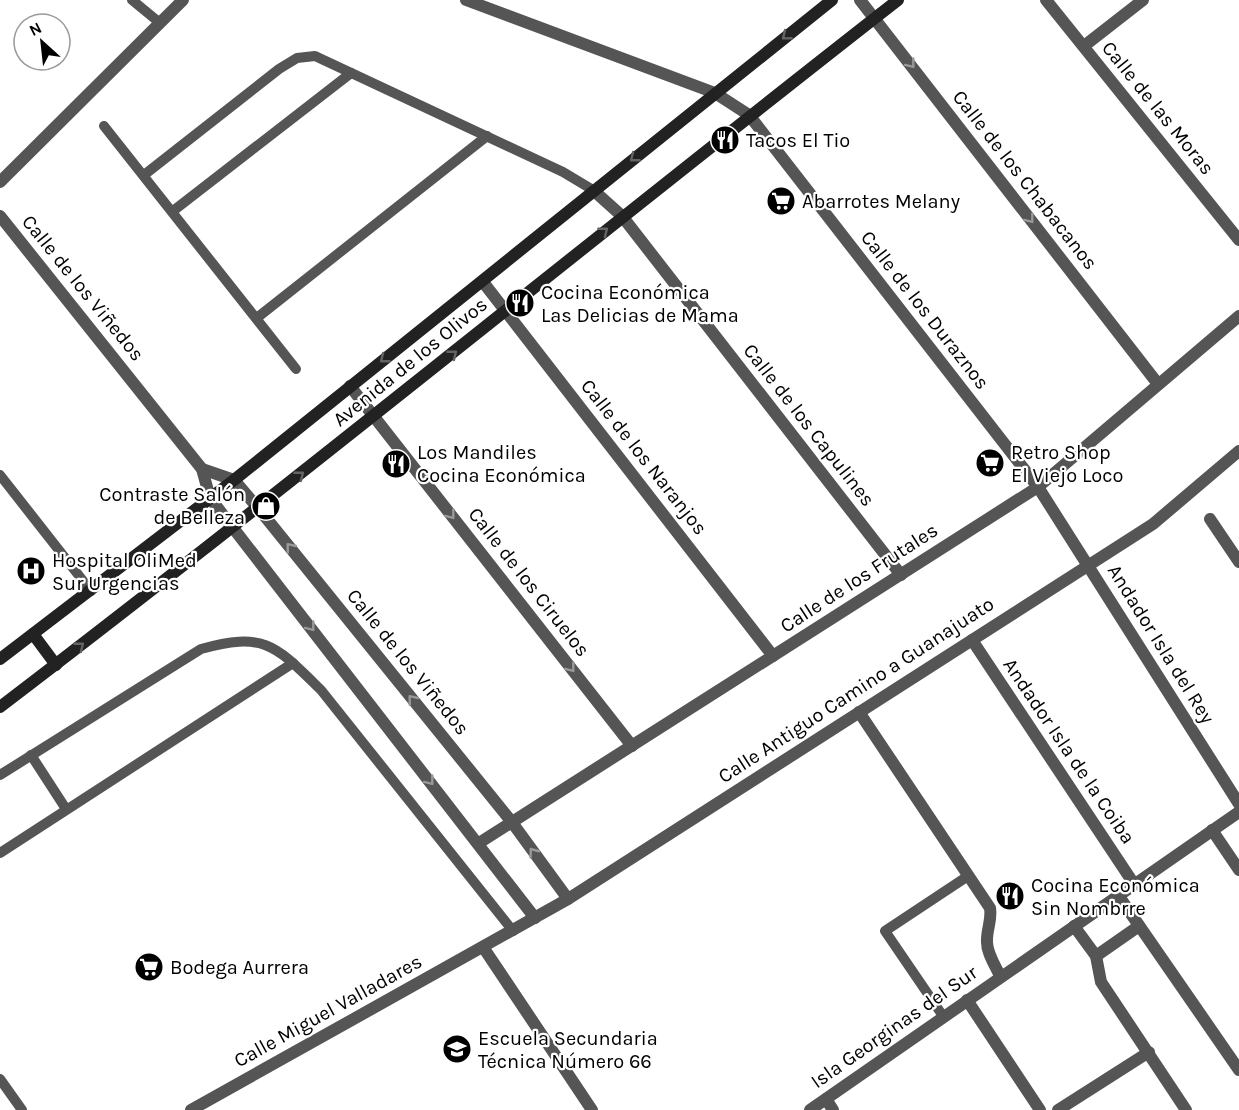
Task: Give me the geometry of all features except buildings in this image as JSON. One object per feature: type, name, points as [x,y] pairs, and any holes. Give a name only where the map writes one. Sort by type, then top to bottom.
[{"type":"street","points":[[0,182],[183,0]]},
{"type":"street","name":"Calle de los Duraznos","points":[[465,0],[716,93],[749,115],[1038,487],[1088,565]]},
{"type":"street","name":"Avenida de los Olivos","points":[[0,659],[234,480],[832,0]]},
{"type":"street","name":"Calle de los Chabacanos","points":[[860,0],[1158,384]]},
{"type":"street","name":"Avenida de los Olivos","points":[[0,708],[234,528],[749,115],[898,0]]},
{"type":"street","name":"Calle de las Moras","points":[[1046,0],[1239,240]]},
{"type":"street","points":[[1084,46],[1143,0]]},
{"type":"street","name":"Calle de los Capulines","points":[[593,190],[622,216],[901,574]]},
{"type":"street","name":"Calle de los Viñedos","points":[[0,216],[202,469],[210,498],[535,918]]},
{"type":"street","name":"Calle de los Naranjos","points":[[483,282],[773,656]]},
{"type":"street","name":"Calle de los Frutales","points":[[479,843],[1038,487],[1239,316]]},
{"type":"street","name":"Calle de los Ciruelos","points":[[350,386],[632,746]]},
{"type":"street","name":"Calle Antiguo Camino a Guanajuato","points":[[483,947],[568,898],[1153,524],[1239,451]]},
{"type":"street","points":[[202,469],[234,480]]},
{"type":"street","name":"Calle de los Viñedos","points":[[234,480],[511,821],[568,898]]},
{"type":"street","points":[[1210,519],[1239,562]]},
{"type":"street","name":"Andador Isla del Rey","points":[[1088,565],[1239,804]]},
{"type":"street","points":[[33,634],[56,665]]},
{"type":"street","name":"Andador Isla de la Coiba","points":[[972,640],[1134,884]]},
{"type":"street","points":[[860,712],[990,908],[992,920],[987,948],[1000,976]]},
{"type":"street","name":"Isla Georginas del Sur","points":[[810,1110],[1239,812]]},
{"type":"street","points":[[1212,830],[1237,866]]},
{"type":"street","points":[[1118,896],[1239,1070]]},
{"type":"street","points":[[1074,926],[1096,956],[1101,982],[1186,1110]]},
{"type":"street","points":[[1096,956],[1139,926]]},
{"type":"street","points":[[483,947],[592,1110]]},
{"type":"street","name":"Calle Miguel Valladares","points":[[191,1110],[483,947]]},
{"type":"street","points":[[967,1000],[1040,1110]]},
{"type":"street","points":[[1058,1110],[1149,1052]]},
{"type":"street","points":[[826,1099],[833,1110]]},
{"type":"lane","points":[[132,0],[160,23]]},
{"type":"lane","points":[[144,175],[279,69],[297,58],[315,56],[563,172],[593,190]]},
{"type":"lane","points":[[173,211],[351,73]]},
{"type":"lane","points":[[104,126],[258,317],[296,369]]},
{"type":"lane","points":[[258,317],[487,136]]},
{"type":"lane","points":[[0,475],[91,591]]},
{"type":"lane","points":[[0,775],[201,649],[232,640],[260,641],[293,663],[321,690],[513,930]]},
{"type":"lane","points":[[0,853],[293,663]]},
{"type":"lane","points":[[31,755],[66,809]]},
{"type":"lane","points":[[944,1016],[885,931],[968,876]]},
{"type":"lane","points":[[0,1079],[22,1110]]},
{"type":"lane","points":[[0,1100],[10,1093]]},
{"type":"place","name":"Tacos El Tio","points":[[725,140]]},
{"type":"place","name":"Abarrotes Melany","points":[[781,201]]},
{"type":"place","name":"Cocina Económica Las Delicias de Mama","points":[[520,303]]},
{"type":"place","name":"Retro Shop El Viejo Loco","points":[[990,463]]},
{"type":"place","name":"Los Mandiles Cocina Económica","points":[[396,464]]},
{"type":"place","name":"Contraste Salón de Belleza","points":[[266,506]]},
{"type":"place","name":"Hospital OliMed Sur Urgencias","points":[[31,571]]},
{"type":"place","name":"Cocina Económica Sin Nombrre","points":[[1010,896]]},
{"type":"place","name":"Bodega Aurrera","points":[[149,967]]},
{"type":"place","name":"Escuela Secundaria Técnica Número 66","points":[[457,1049]]}]
